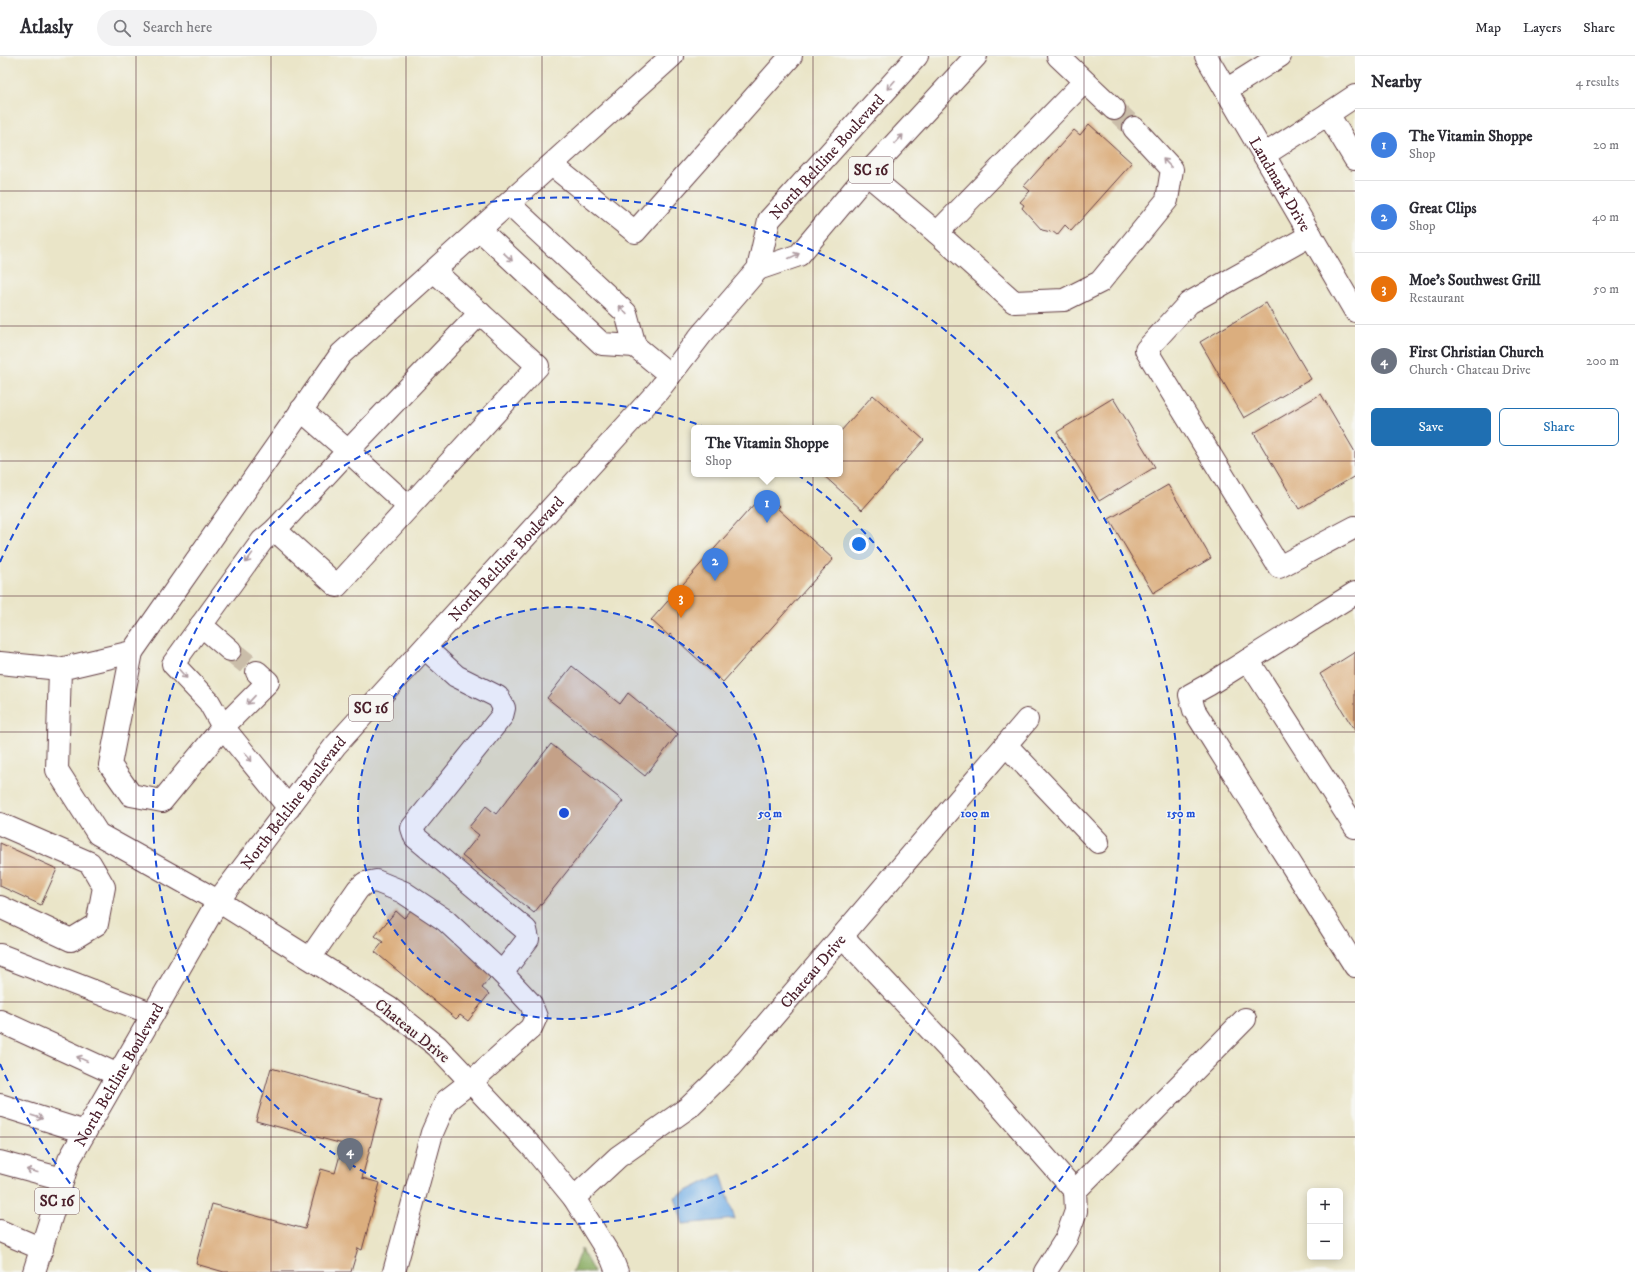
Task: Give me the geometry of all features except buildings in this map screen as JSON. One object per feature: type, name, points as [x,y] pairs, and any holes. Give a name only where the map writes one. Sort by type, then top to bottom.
[{"type":"main road","points":[[257,672],[268,682],[223,727],[162,801],[131,795],[110,765],[132,652],[341,354],[672,56]]},
{"type":"main road","points":[[552,164],[634,232],[791,56]]},
{"type":"main road","name":"North Beltline Boulevard","points":[[34,1272],[69,1160],[218,901],[335,746],[653,396],[758,270],[769,220],[917,56]]},
{"type":"main road","name":"North Beltline Boulevard","points":[[758,270],[799,255],[867,174],[976,56]]},
{"type":"main road","points":[[1058,56],[1114,109]]},
{"type":"main road","name":"Landmark Drive","points":[[1206,56],[1355,311]]},
{"type":"main road","points":[[1226,90],[1280,56]]},
{"type":"main road","points":[[937,233],[1084,82]]},
{"type":"main road","points":[[1264,155],[1355,96]]},
{"type":"main road","points":[[1328,114],[1355,158]]},
{"type":"main road","points":[[867,174],[937,233],[1014,302],[1064,300],[1100,282],[1167,200],[1172,169],[1134,128]]},
{"type":"main road","points":[[509,204],[626,313],[635,346],[670,375]]},
{"type":"main road","points":[[480,230],[602,344],[635,346]]},
{"type":"main road","points":[[1311,235],[1189,303],[1146,350],[1279,567],[1355,527]]},
{"type":"main road","points":[[275,530],[337,586],[538,366],[434,271]]},
{"type":"main road","points":[[289,808],[223,727],[209,702],[174,664],[262,541],[275,530],[480,313]]},
{"type":"main road","points":[[301,410],[409,507]]},
{"type":"main road","points":[[1355,593],[1248,660],[1190,694],[1194,710],[1355,966]]},
{"type":"main road","points":[[201,625],[230,650]]},
{"type":"main road","points":[[425,648],[456,676],[498,697],[504,708],[502,716],[412,828],[415,837],[526,930],[528,939],[502,973]]},
{"type":"main road","points":[[0,663],[60,669],[132,652]]},
{"type":"main road","points":[[1248,660],[1355,827]]},
{"type":"main road","name":"Chateau Drive","points":[[60,669],[57,770],[98,834],[218,901],[310,958],[389,1008],[437,1046],[472,1081],[533,1148],[574,1198],[612,1259],[617,1272]]},
{"type":"main road","name":"Chateau Drive","points":[[574,1198],[618,1157],[689,1107],[730,1067],[1027,720]]},
{"type":"main road","points":[[1006,745],[1098,842]]},
{"type":"main road","points":[[0,824],[90,863],[104,887],[96,924],[71,940],[0,907]]},
{"type":"main road","points":[[310,958],[358,888],[364,883],[376,882],[403,892],[445,920],[502,973],[531,1004],[536,1017],[531,1028],[472,1081],[446,1101],[432,1133],[394,1272]]},
{"type":"main road","points":[[842,936],[974,1076],[1075,1191],[1076,1211],[1066,1239],[1045,1272]]},
{"type":"main road","points":[[0,955],[153,1014]]},
{"type":"main road","points":[[1075,1191],[1245,1019]]},
{"type":"main road","points":[[0,1021],[118,1075]]},
{"type":"main road","points":[[0,1105],[85,1132]]},
{"type":"main road","points":[[0,1162],[63,1179]]},
{"type":"main road","points":[[0,1231],[42,1249]]},
{"type":"green space","points":[[581,1249],[594,1272],[572,1272]]},
{"type":"water","points":[[721,1174],[735,1219],[683,1224],[675,1197]]},
{"type":"tunnel","points":[[1114,109],[1134,128]]},
{"type":"tunnel","points":[[230,650],[257,672]]},
{"type":"place","name":"The Vitamin Shoppe","points":[[767,523]]},
{"type":"place","name":"Great Clips","points":[[715,581]]},
{"type":"place","name":"Moe's Southwest Grill","points":[[681,618]]},
{"type":"place","name":"First Christian Church","points":[[350,1171]]}]
